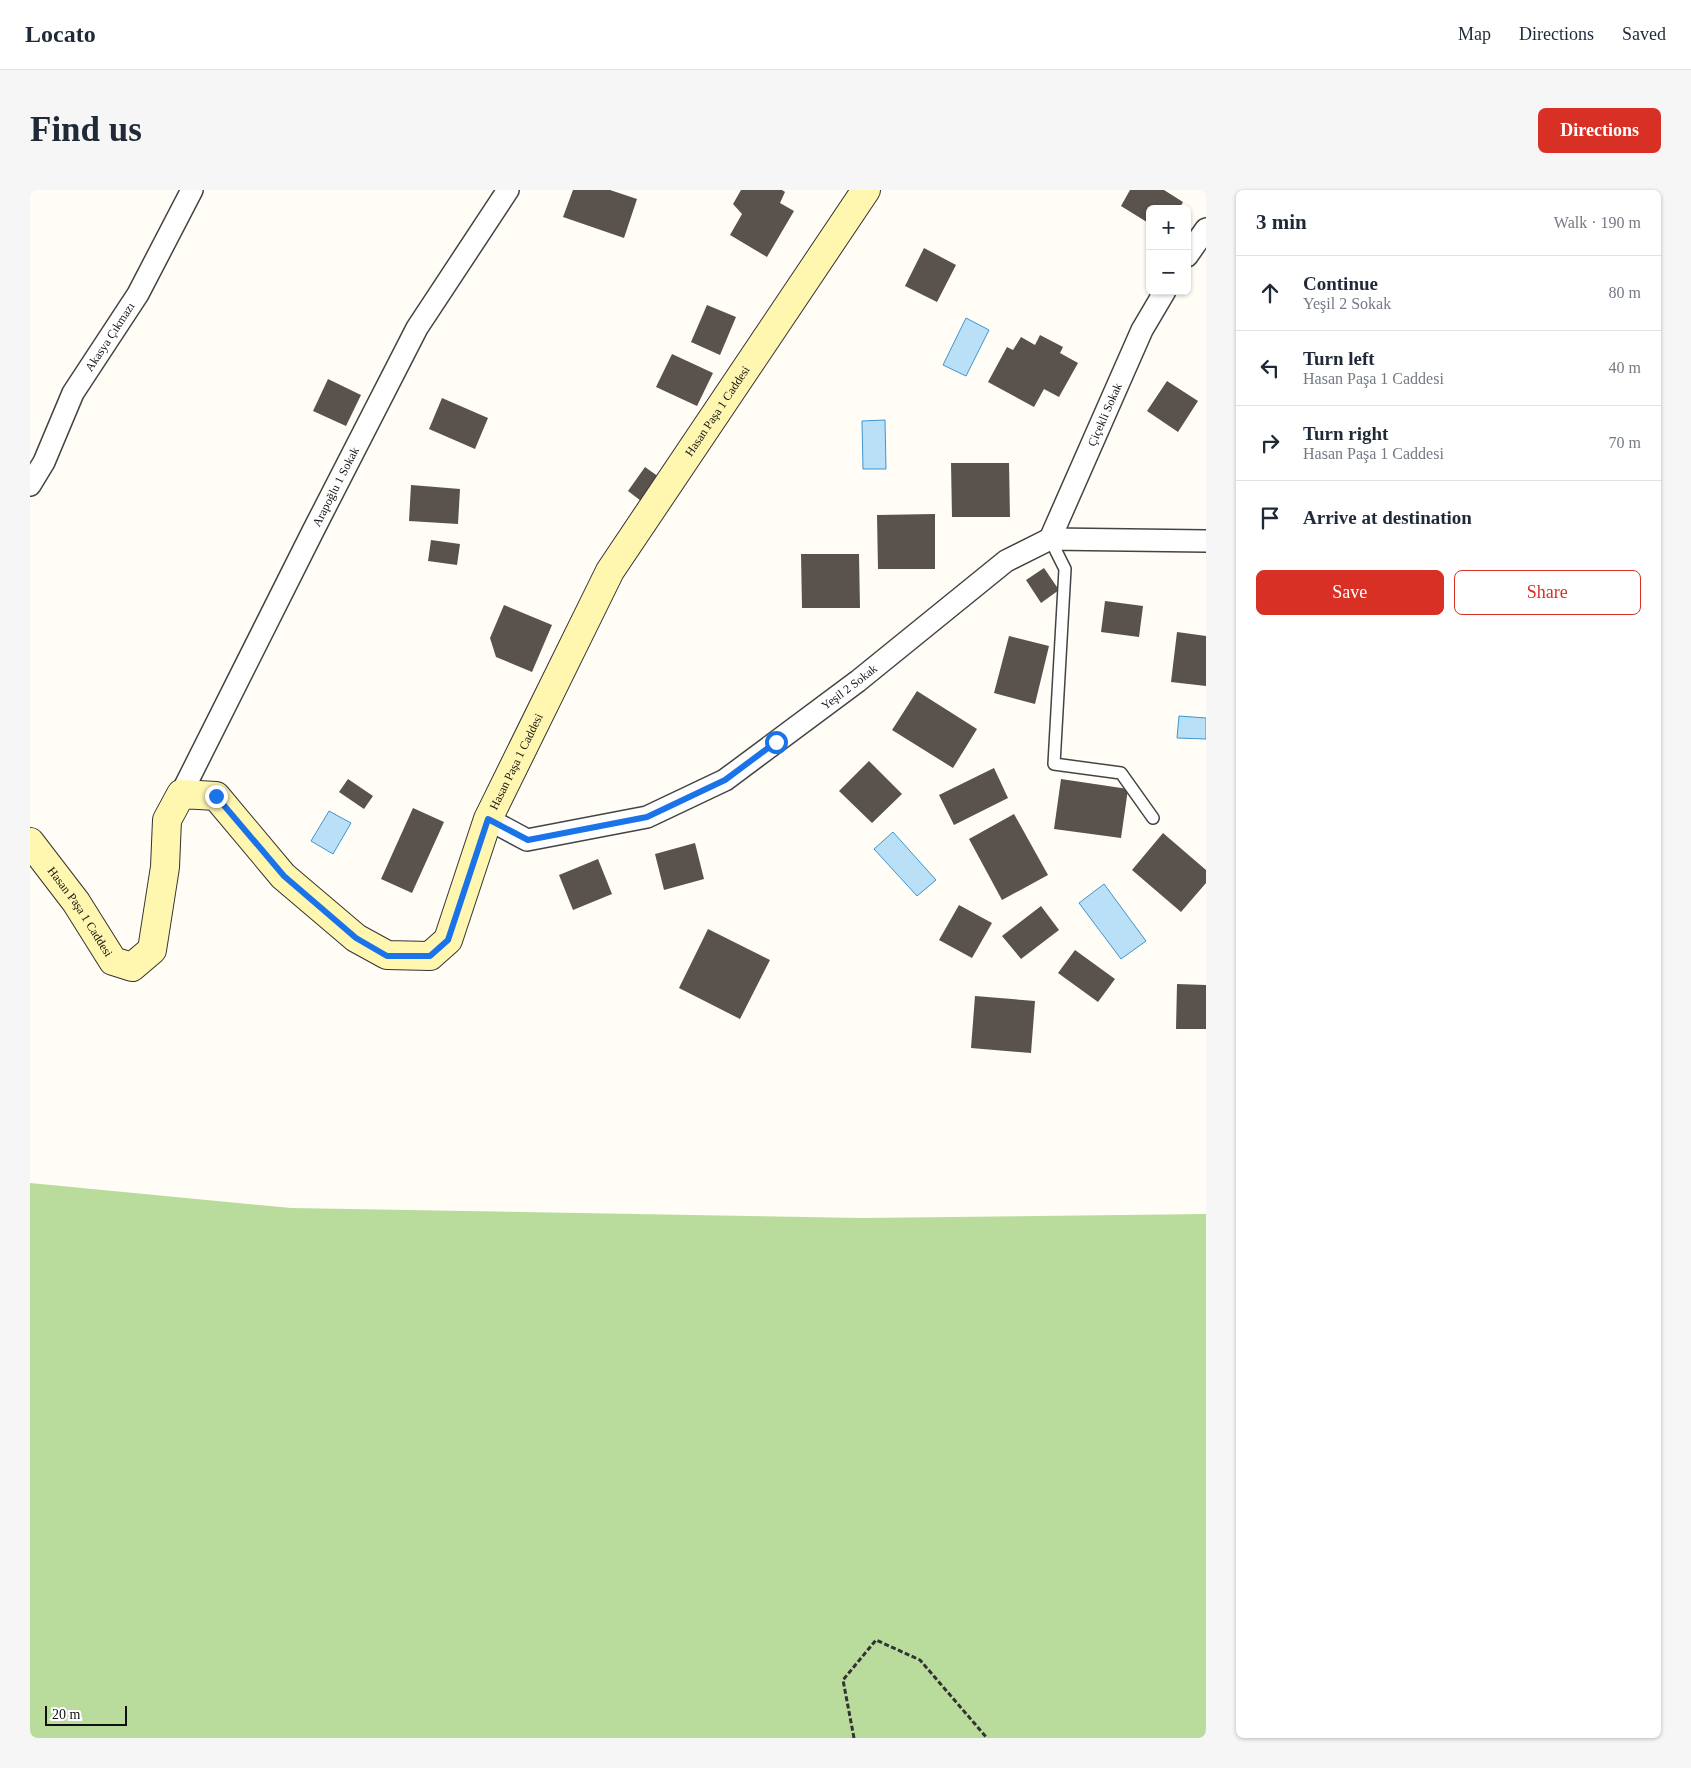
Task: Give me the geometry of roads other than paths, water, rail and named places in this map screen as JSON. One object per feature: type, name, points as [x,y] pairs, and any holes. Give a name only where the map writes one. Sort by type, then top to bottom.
[{"type":"street","name":"Akasya Çıkmazı","points":[[30,485],[44,462],[73,394],[138,294],[192,190]]},
{"type":"street","name":"Arapoğlu 1 Sokak","points":[[181,794],[417,328],[508,190]]},
{"type":"street","name":"Hasan Paşa 1 Caddesi","points":[[30,842],[76,902],[113,961],[132,967],[152,950],[165,867],[167,820],[181,794],[216,796],[284,876],[356,938],[387,956],[430,956],[448,940],[488,819],[610,571],[866,190]]},
{"type":"street","points":[[1191,250],[1206,229]]},
{"type":"street","name":"Çiçekli Sokak","points":[[1050,539],[1142,330],[1163,295]]},
{"type":"street","name":"Yeşil 2 Sokak","points":[[488,819],[528,840],[647,817],[725,780],[858,681],[1006,561],[1050,539],[1206,541]]},
{"type":"lane","points":[[1050,539],[1065,569],[1054,764],[1121,772],[1153,818]]},
{"type":"water","points":[[966,318],[989,330],[966,376],[943,365]]},
{"type":"water","points":[[885,420],[886,469],[863,469],[862,421]]},
{"type":"water","points":[[1179,716],[1206,718],[1206,739],[1177,738]]},
{"type":"water","points":[[329,811],[351,823],[333,854],[311,841]]},
{"type":"water","points":[[893,832],[936,880],[917,896],[874,849]]},
{"type":"water","points":[[1104,884],[1146,941],[1121,959],[1079,903]]}]
